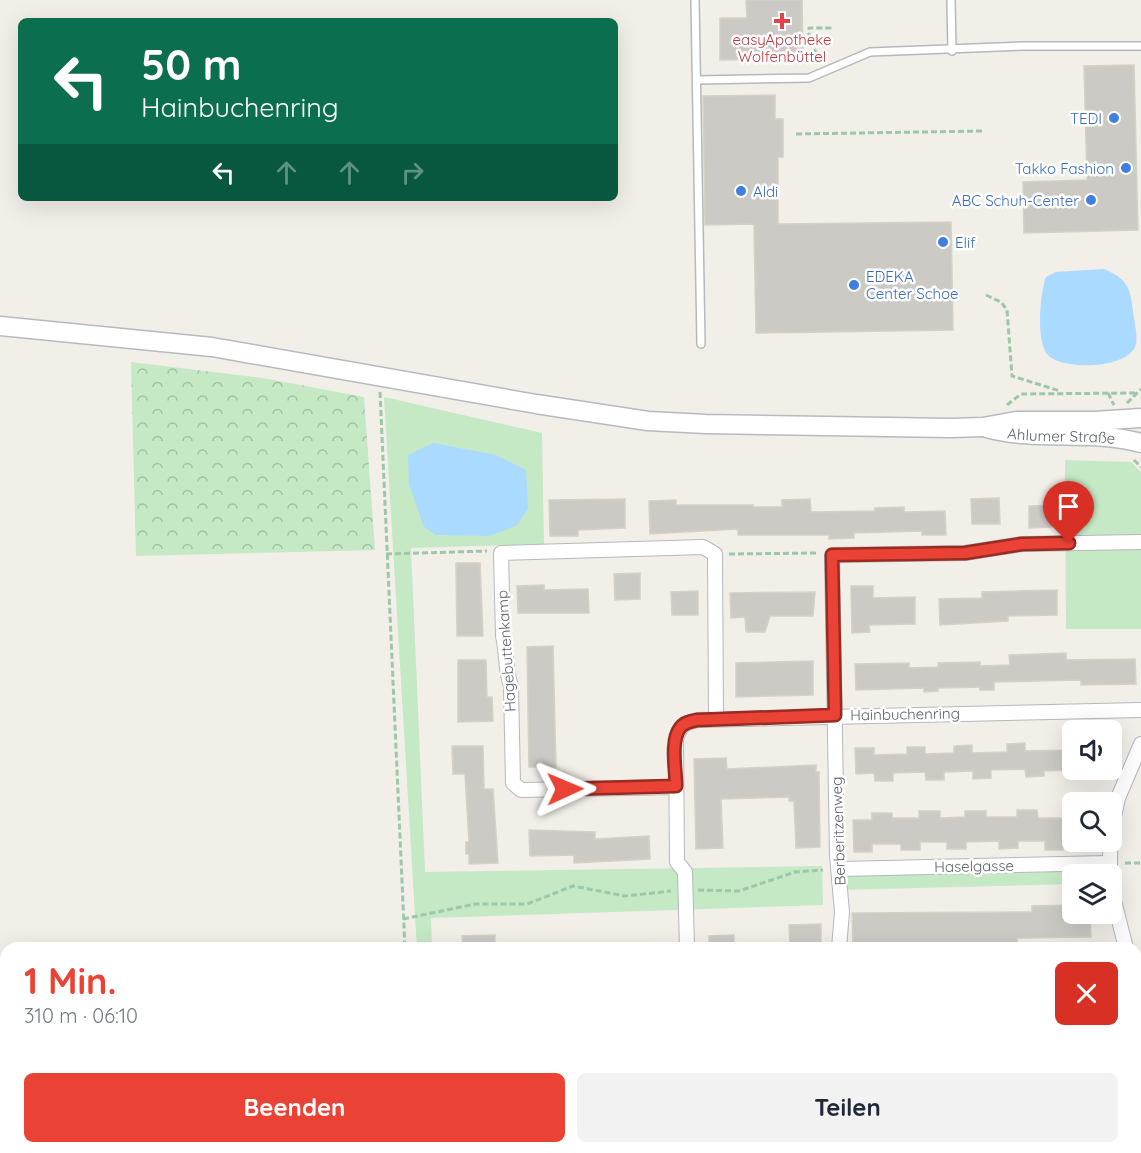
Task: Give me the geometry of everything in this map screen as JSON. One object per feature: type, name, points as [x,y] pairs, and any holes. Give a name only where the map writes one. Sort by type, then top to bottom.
[{"type":"main road","name":"Ahlumer Straße","points":[[0,326],[212,347],[536,404],[648,421],[893,428],[983,427],[1016,421],[1094,422],[1141,418],[1141,440],[1103,436],[1007,434],[983,427]]},
{"type":"street","points":[[832,555],[965,553],[1022,544],[1141,542]]},
{"type":"street","points":[[501,553],[703,547],[714,554],[716,719]]},
{"type":"street","name":"Hagebuttenkamp","points":[[501,553],[503,636],[507,676],[511,687],[513,783],[521,790],[676,786]]},
{"type":"street","name":"Berberitzenweg","points":[[832,555],[837,856],[840,869],[839,942]]},
{"type":"street","name":"Hainbuchenring","points":[[687,942],[685,872],[677,862],[676,739],[680,727],[697,720],[716,719],[1141,710]]},
{"type":"street","points":[[1121,792],[1141,744]]},
{"type":"street","name":"Haselgasse","points":[[840,869],[1062,869]]},
{"type":"street","points":[[1120,924],[1124,942]]},
{"type":"lane","points":[[695,0],[701,344]]},
{"type":"lane","points":[[951,0],[952,51]]},
{"type":"lane","points":[[697,80],[809,78],[870,52],[952,51],[1025,46],[1141,46]]},
{"type":"path","points":[[824,64],[812,47],[809,28],[832,28]]},
{"type":"path","points":[[796,134],[983,130]]},
{"type":"path","points":[[986,295],[1001,302],[1007,310],[1012,376],[1064,392]]},
{"type":"path","points":[[379,375],[405,942]]},
{"type":"path","points":[[1005,407],[1021,394],[1136,393],[1141,389]]},
{"type":"path","points":[[386,554],[501,553]]},
{"type":"path","points":[[714,554],[816,553],[832,555]]},
{"type":"path","points":[[403,919],[475,904],[527,904],[573,885],[625,896],[686,890],[739,891],[795,872],[840,869]]},
{"type":"green space","points":[[131,362],[263,378],[364,397],[375,550],[136,556]]},
{"type":"green space","points":[[384,397],[542,433],[544,544],[411,548],[425,872],[822,866],[823,905],[431,918],[432,942],[417,942]]},
{"type":"green space","points":[[1065,460],[1131,462],[1141,472],[1141,629],[1066,629]]},
{"type":"green space","points":[[1062,869],[1062,884],[838,890],[838,872]]},
{"type":"water","points":[[1104,269],[1118,276],[1129,289],[1137,339],[1135,347],[1119,360],[1106,363],[1078,365],[1054,359],[1047,354],[1040,328],[1042,294],[1046,277],[1056,272]]},
{"type":"water","points":[[433,443],[496,455],[526,470],[528,509],[517,525],[490,536],[436,535],[424,527],[409,484],[408,455]]},
{"type":"building","points":[[746,0],[802,0],[803,59],[720,60],[720,18],[747,18]]},
{"type":"building","points":[[1134,65],[1138,230],[1024,233],[1023,182],[1087,180],[1084,66]]},
{"type":"building","name":"EDEKA Center Schoe","points":[[775,95],[775,119],[783,119],[783,157],[778,157],[778,224],[951,222],[953,330],[756,333],[754,224],[705,225],[703,96]]},
{"type":"building","points":[[999,498],[1000,524],[972,524],[971,499]]},
{"type":"building","points":[[625,499],[625,528],[578,530],[578,536],[550,536],[549,500]]},
{"type":"building","points":[[810,499],[811,512],[875,511],[875,508],[904,507],[904,512],[945,511],[946,535],[922,535],[922,531],[854,533],[854,538],[829,539],[829,535],[738,535],[738,529],[650,534],[649,501],[676,500],[676,505],[782,507],[782,500]]},
{"type":"building","points":[[1052,505],[1052,527],[1029,528],[1029,506]]},
{"type":"building","points":[[456,563],[480,563],[483,636],[457,636]]},
{"type":"building","points":[[640,573],[640,599],[615,600],[614,574]]},
{"type":"building","points":[[544,585],[544,590],[588,589],[589,613],[518,613],[517,586]]},
{"type":"building","points":[[851,586],[873,586],[873,598],[915,597],[915,624],[869,625],[870,632],[852,633]]},
{"type":"building","points":[[1057,590],[1057,615],[1008,616],[1008,621],[940,625],[939,599],[982,598],[982,592]]},
{"type":"building","points":[[698,591],[698,615],[672,615],[671,592]]},
{"type":"building","points":[[815,592],[813,616],[770,616],[765,632],[746,632],[745,617],[731,618],[730,593]]},
{"type":"building","points":[[553,646],[556,767],[529,767],[527,647]]},
{"type":"building","points":[[1066,653],[1066,660],[1135,659],[1136,684],[1081,685],[1081,680],[994,682],[994,690],[980,690],[980,687],[938,688],[938,691],[924,692],[924,688],[856,690],[855,664],[909,663],[909,668],[938,667],[938,663],[980,662],[980,666],[1010,665],[1009,655]]},
{"type":"building","points":[[458,660],[486,660],[487,697],[492,697],[493,721],[458,722]]},
{"type":"building","points":[[813,661],[813,695],[736,697],[736,663]]},
{"type":"building","points":[[1025,743],[1025,751],[1062,750],[1062,770],[1044,771],[1044,776],[1026,777],[1025,769],[991,770],[991,778],[973,779],[973,771],[944,772],[944,780],[926,780],[925,772],[893,773],[893,781],[875,781],[874,773],[856,774],[855,748],[874,748],[874,755],[907,754],[907,747],[925,747],[925,754],[954,753],[954,746],[972,745],[972,753],[1007,752],[1007,744]]},
{"type":"building","points":[[452,746],[483,746],[484,789],[493,789],[498,863],[469,864],[469,854],[466,854],[466,842],[469,842],[465,774],[453,774]]},
{"type":"building","points":[[726,758],[727,769],[816,765],[816,772],[819,772],[820,847],[796,848],[794,801],[789,801],[789,797],[721,799],[723,848],[696,849],[694,759]]},
{"type":"building","points":[[1017,810],[1037,810],[1038,818],[1062,818],[1062,850],[1045,850],[1045,841],[1018,841],[1018,848],[999,849],[999,841],[966,842],[966,849],[947,849],[947,842],[920,842],[920,850],[901,850],[901,844],[872,844],[872,852],[854,852],[853,820],[872,820],[872,813],[892,813],[892,818],[919,818],[919,811],[940,811],[940,818],[965,817],[965,811],[986,811],[986,817],[1017,817]]},
{"type":"building","points":[[529,830],[595,832],[595,839],[649,836],[650,859],[574,863],[574,855],[530,856]]},
{"type":"building","points":[[1062,905],[1062,924],[1090,924],[1091,937],[1017,938],[1018,942],[853,942],[852,913],[1032,912],[1032,906]]},
{"type":"building","points":[[821,924],[821,942],[790,942],[789,925]]},
{"type":"building","points":[[495,935],[495,942],[462,942],[462,936]]},
{"type":"building","points":[[734,935],[734,942],[709,942],[709,936]]},
{"type":"place","name":"easyApotheke Wolfenbüttel","points":[[782,21]]},
{"type":"place","name":"TEDI","points":[[1114,118]]},
{"type":"place","name":"Takko Fashion","points":[[1126,168]]},
{"type":"place","name":"Aldi","points":[[741,191]]},
{"type":"place","name":"ABC Schuh-Center","points":[[1091,200]]},
{"type":"place","name":"Elif","points":[[943,242]]},
{"type":"place","name":"EDEKA Center Schoe","points":[[854,285]]},
{"type":"route","points":[[565,789],[676,786],[676,739],[680,727],[686,723],[697,720],[835,715],[832,555],[965,553],[1022,544],[1069,543]]}]
